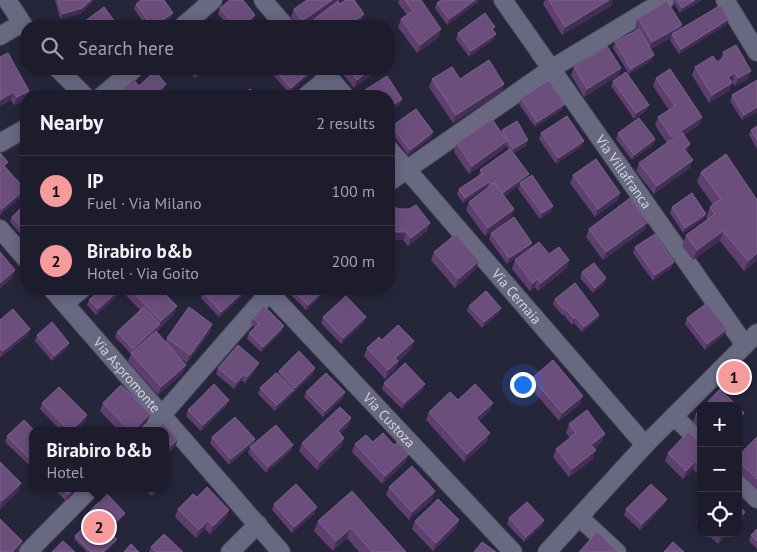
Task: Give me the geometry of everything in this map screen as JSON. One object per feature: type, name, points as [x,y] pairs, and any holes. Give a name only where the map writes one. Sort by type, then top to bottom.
[{"type":"street","points":[[7,0],[20,20]]},
{"type":"street","points":[[190,20],[214,0]]},
{"type":"street","points":[[263,0],[280,20]]},
{"type":"street","name":"Via Villafranca","points":[[502,0],[751,339]]},
{"type":"street","points":[[395,177],[551,69],[665,0]]},
{"type":"street","points":[[725,0],[757,52]]},
{"type":"street","points":[[0,36],[20,28]]},
{"type":"street","points":[[64,75],[78,90]]},
{"type":"street","points":[[109,90],[127,75]]},
{"type":"street","points":[[311,90],[323,75]]},
{"type":"street","points":[[327,75],[340,90]]},
{"type":"street","points":[[0,143],[20,131]]},
{"type":"street","name":"Via Cernaia","points":[[395,156],[645,445]]},
{"type":"street","points":[[0,229],[20,252]]},
{"type":"street","name":"Via Aspromonte","points":[[58,295],[164,415],[281,552]]},
{"type":"street","points":[[65,303],[75,295]]},
{"type":"street","points":[[152,427],[265,295]]},
{"type":"street","name":"Via Custoza","points":[[274,295],[513,552]]},
{"type":"street","points":[[548,552],[645,445],[751,339]]},
{"type":"street","points":[[674,416],[697,439]]},
{"type":"street","points":[[742,484],[757,498]]},
{"type":"street","points":[[28,552],[87,492]]},
{"type":"street","points":[[580,517],[617,552]]},
{"type":"street","points":[[230,552],[258,524]]},
{"type":"building","points":[[58,0],[91,0],[82,8],[62,14]]},
{"type":"building","points":[[141,0],[164,0],[173,13],[162,20],[148,20],[136,4]]},
{"type":"building","points":[[230,0],[243,0],[255,15],[249,20],[230,20],[220,8]]},
{"type":"building","points":[[307,0],[332,0],[303,20],[301,20],[294,9]]},
{"type":"building","points":[[345,0],[354,0],[364,14],[356,20],[313,20],[338,1],[340,4]]},
{"type":"building","points":[[405,0],[421,0],[441,29],[420,45],[401,19],[413,11]]},
{"type":"building","points":[[441,0],[475,0],[449,19],[437,3]]},
{"type":"building","points":[[549,0],[609,0],[565,27]]},
{"type":"building","points":[[677,0],[695,0],[682,8]]},
{"type":"building","points":[[667,1],[682,25],[652,42],[638,18]]},
{"type":"building","points":[[721,5],[729,19],[681,49],[672,34]]},
{"type":"building","points":[[104,7],[114,20],[87,20]]},
{"type":"building","points":[[485,13],[495,27],[492,29],[496,34],[471,51],[458,33]]},
{"type":"building","points":[[639,29],[654,55],[631,69],[615,42]]},
{"type":"building","points":[[736,45],[751,71],[738,78],[735,73],[728,77],[732,83],[712,95],[695,67],[713,56],[717,62],[726,56],[723,52]]},
{"type":"building","points":[[607,46],[621,68],[587,89],[574,67]]},
{"type":"building","points":[[8,53],[28,90],[20,90],[20,96],[17,97],[14,92],[0,100],[0,57]]},
{"type":"building","points":[[489,60],[504,84],[456,115],[432,79],[452,67],[460,79]]},
{"type":"building","points":[[670,69],[702,117],[672,137],[658,117],[675,106],[656,78]]},
{"type":"building","points":[[626,72],[649,105],[636,113],[613,81]]},
{"type":"building","points":[[151,75],[158,75],[166,84],[160,90],[121,90],[133,79],[139,86]]},
{"type":"building","points":[[279,75],[306,75],[291,88]]},
{"type":"building","points":[[353,75],[363,75],[357,80]]},
{"type":"building","points":[[387,76],[402,99],[395,103],[395,90],[365,90]]},
{"type":"building","points":[[549,80],[565,104],[537,122],[521,98]]},
{"type":"building","points":[[757,80],[757,107],[744,115],[732,95]]},
{"type":"building","points":[[416,109],[433,132],[410,150],[395,130],[395,124]]},
{"type":"building","points":[[567,116],[584,141],[558,158],[541,133]]},
{"type":"building","points":[[639,118],[655,139],[634,155],[618,133]]},
{"type":"building","points":[[492,119],[507,141],[472,166],[457,143]]},
{"type":"building","points":[[517,121],[528,140],[513,149],[502,130]]},
{"type":"building","points":[[757,126],[757,140],[751,130]]},
{"type":"building","points":[[682,132],[690,144],[684,149],[693,160],[657,186],[639,163]]},
{"type":"building","points":[[510,149],[529,174],[502,193],[494,182],[491,184],[489,182],[465,198],[459,189],[483,173],[480,170]]},
{"type":"building","points":[[0,153],[8,162],[4,166],[20,184],[20,193],[2,209],[0,206]]},
{"type":"building","points":[[726,154],[757,200],[757,253],[748,261],[723,231],[697,250],[686,235],[715,214],[710,207],[721,199],[701,172]]},
{"type":"building","points":[[596,159],[620,193],[598,209],[573,175]]},
{"type":"building","points":[[532,175],[553,206],[542,213],[520,183]]},
{"type":"building","points":[[494,183],[514,209],[488,228],[469,202]]},
{"type":"building","points":[[692,193],[706,214],[685,228],[672,207]]},
{"type":"building","points":[[630,198],[648,222],[606,252],[589,229]]},
{"type":"building","points":[[416,205],[430,223],[411,238],[406,232],[395,232],[395,207],[397,209],[409,209]]},
{"type":"building","points":[[20,209],[20,226],[12,217]]},
{"type":"building","points":[[514,217],[532,243],[509,258],[491,233]]},
{"type":"building","points":[[456,234],[479,261],[458,279],[434,252]]},
{"type":"building","points":[[655,234],[674,262],[655,275],[635,247]]},
{"type":"building","points":[[539,242],[549,254],[559,247],[569,260],[541,283],[537,279],[533,283],[515,260]]},
{"type":"building","points":[[0,252],[15,270],[0,283]]},
{"type":"building","points":[[594,263],[606,278],[595,288],[582,272]]},
{"type":"building","points":[[575,283],[599,315],[584,327],[576,317],[574,319],[565,308],[564,310],[555,299]]},
{"type":"building","points":[[486,291],[501,308],[484,322],[469,306]]},
{"type":"building","points":[[94,295],[113,295],[98,309],[89,300]]},
{"type":"building","points":[[136,295],[166,295],[177,306],[161,321]]},
{"type":"building","points":[[206,295],[240,295],[221,312]]},
{"type":"building","points":[[298,295],[319,295],[308,305]]},
{"type":"building","points":[[346,296],[366,317],[343,338],[323,317]]},
{"type":"building","points":[[707,303],[727,329],[707,344],[687,318]]},
{"type":"building","points":[[264,306],[284,326],[263,347],[249,333],[259,324],[253,318]]},
{"type":"building","points":[[144,307],[160,324],[133,349],[117,332]]},
{"type":"building","points":[[189,307],[212,324],[190,355],[167,338]]},
{"type":"building","points":[[13,309],[30,329],[3,351],[0,348],[0,320]]},
{"type":"building","points":[[52,322],[69,343],[54,356],[37,335]]},
{"type":"building","points":[[398,325],[414,341],[395,358],[398,361],[388,370],[367,348],[379,337],[382,340]]},
{"type":"building","points":[[156,331],[186,365],[161,387],[131,353]]},
{"type":"building","points":[[238,345],[259,363],[247,377],[244,374],[236,383],[218,368]]},
{"type":"building","points":[[299,351],[315,368],[295,388],[279,371]]},
{"type":"building","points":[[553,360],[583,396],[562,413],[532,378]]},
{"type":"building","points":[[405,363],[425,384],[404,403],[384,383]]},
{"type":"building","points":[[276,373],[293,390],[277,405],[260,388]]},
{"type":"building","points":[[326,373],[345,392],[325,411],[306,392]]},
{"type":"building","points":[[214,384],[229,400],[203,425],[188,410]]},
{"type":"building","points":[[475,384],[493,403],[476,418],[490,433],[467,454],[429,412],[450,392],[458,400]]},
{"type":"building","points":[[121,385],[150,414],[137,427],[126,427],[103,403]]},
{"type":"building","points":[[59,387],[87,415],[75,427],[65,427],[42,403]]},
{"type":"building","points":[[720,389],[733,402],[708,402]]},
{"type":"building","points":[[340,407],[351,418],[338,431],[344,438],[320,462],[302,443]]},
{"type":"building","points":[[587,410],[605,434],[591,445],[596,450],[572,469],[556,449],[576,433],[569,424]]},
{"type":"building","points":[[235,417],[255,439],[231,459],[212,437]]},
{"type":"building","points":[[24,420],[31,427],[29,427],[29,458],[7,436]]},
{"type":"building","points":[[276,425],[293,445],[268,467],[250,447]]},
{"type":"building","points":[[169,429],[178,439],[171,446],[169,444]]},
{"type":"building","points":[[688,432],[697,440],[697,462],[686,471],[668,453]]},
{"type":"building","points":[[383,433],[394,445],[398,442],[409,454],[385,476],[355,444],[366,435],[373,442]]},
{"type":"building","points":[[757,437],[757,479],[742,465],[742,452]]},
{"type":"building","points":[[0,462],[21,483],[2,501],[0,499]]},
{"type":"building","points":[[412,466],[435,491],[412,512],[389,487]]},
{"type":"building","points":[[296,484],[317,507],[294,527],[274,504]]},
{"type":"building","points":[[651,484],[667,499],[642,524],[626,509]]},
{"type":"building","points":[[207,487],[229,510],[213,526],[208,521],[199,530],[178,509],[193,494],[197,497]]},
{"type":"building","points":[[352,491],[406,552],[372,552],[351,528],[336,541],[318,521]]},
{"type":"building","points":[[107,494],[125,513],[107,530],[117,539],[103,552],[91,552],[75,536],[92,519],[87,514]]},
{"type":"building","points":[[438,499],[459,520],[436,543],[415,521]]},
{"type":"building","points":[[527,502],[544,520],[526,537],[509,518]]},
{"type":"building","points":[[0,519],[22,541],[12,552],[0,552]]},
{"type":"building","points":[[757,529],[757,541],[751,535]]},
{"type":"building","points":[[597,532],[618,552],[579,552]]},
{"type":"building","points":[[164,534],[183,552],[156,552],[151,547]]},
{"type":"building","points":[[63,541],[75,552],[52,552]]},
{"type":"building","points":[[482,542],[496,552],[474,552]]},
{"type":"building","points":[[673,542],[684,552],[664,552]]},
{"type":"building","points":[[131,544],[139,552],[124,552]]},
{"type":"place","name":"IP","points":[[734,377]]},
{"type":"place","name":"Birabiro b&b","points":[[99,527]]}]
